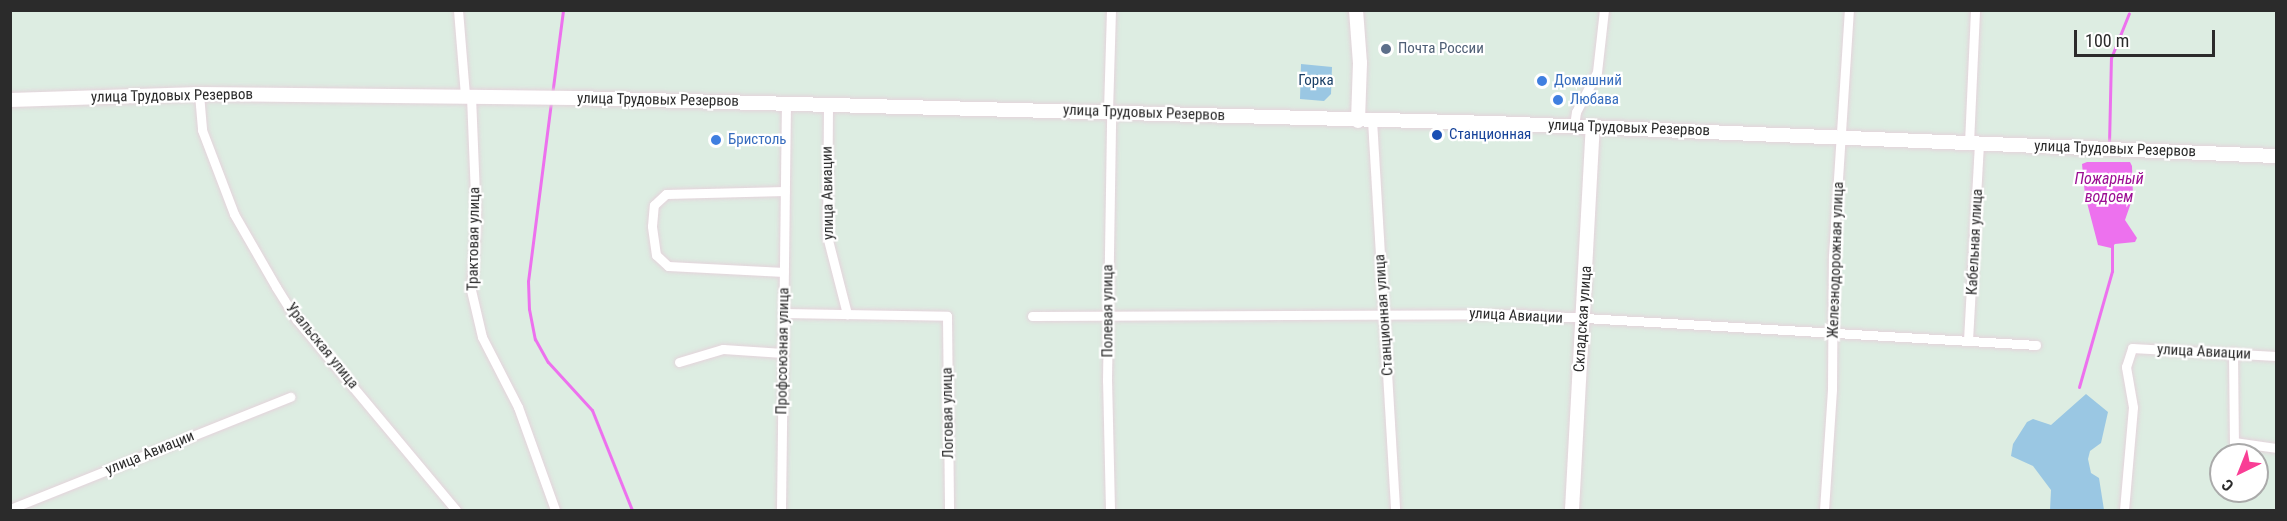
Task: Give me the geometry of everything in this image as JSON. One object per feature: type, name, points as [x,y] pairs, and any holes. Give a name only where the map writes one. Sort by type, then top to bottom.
[{"type":"main road","name":"Станционная улица","points":[[1356,10],[1365,121]]},
{"type":"main road","name":"улица Трудовых Резервов","points":[[10,100],[199,94],[574,98],[1574,126],[2277,156]]},
{"type":"main road","name":"Складская улица","points":[[1572,510],[1593,127]]},
{"type":"street","name":"Трактовая улица","points":[[458,10],[468,96],[476,210],[471,290],[482,337],[518,407],[555,510]]},
{"type":"street","name":"Полевая улица","points":[[1110,510],[1108,315],[1111,10]]},
{"type":"street","points":[[1574,126],[1578,106],[1597,72],[1604,10]]},
{"type":"street","name":"Железнодорожная улица","points":[[1824,510],[1833,256],[1849,10]]},
{"type":"street","name":"Кабельная улица","points":[[1968,340],[1974,143],[1975,10]]},
{"type":"street","name":"Уральская улица","points":[[199,94],[202,130],[234,214],[276,287],[297,320],[456,510]]},
{"type":"street","name":"Профсоюзная улица","points":[[780,510],[786,104]]},
{"type":"street","name":"улица Авиации","points":[[828,105],[827,236],[847,314]]},
{"type":"street","name":"Станционная улица","points":[[1365,121],[1384,312],[1395,510]]},
{"type":"street","points":[[784,272],[668,266],[653,249],[652,226],[654,205],[666,194],[785,190]]},
{"type":"street","name":"улица Авиации","points":[[1032,316],[1384,312],[1832,331],[2036,345]]},
{"type":"street","points":[[783,313],[847,314]]},
{"type":"street","name":"Логовая улица","points":[[847,314],[946,316],[949,510]]},
{"type":"street","name":"улица Авиации","points":[[2124,510],[2133,407],[2126,367],[2132,348],[2277,356]]},
{"type":"street","points":[[679,362],[723,349],[783,353]]},
{"type":"street","points":[[2233,352],[2234,442],[2277,448]]},
{"type":"street","name":"улица Авиации","points":[[10,509],[290,397]]},
{"type":"green space","name":"Горка","points":[[1301,64],[1332,67],[1331,94],[1324,101],[1300,99]]},
{"type":"green space","points":[[2086,394],[2108,412],[2101,443],[2090,451],[2088,459],[2091,473],[2099,478],[2104,510],[2050,510],[2051,490],[2033,466],[2011,456],[2013,444],[2027,422],[2033,419],[2051,425]]},
{"type":"water","name":"Пожарный водоем","points":[[2130,162],[2133,197],[2125,220],[2137,238],[2135,242],[2115,244],[2111,248],[2098,245],[2085,195],[2082,164]]},
{"type":"waterway","points":[[552,95],[563,10]]},
{"type":"waterway","points":[[2109,144],[2111,58],[2129,13]]},
{"type":"waterway","points":[[551,102],[528,281],[529,309],[535,339],[548,362],[592,410],[632,510]]},
{"type":"waterway","points":[[2079,387],[2112,271],[2112,244]]},
{"type":"place","name":"Почта России","points":[[1386,49]]},
{"type":"place","name":"Домашний","points":[[1542,81]]},
{"type":"place","name":"Любава","points":[[1558,100]]},
{"type":"place","name":"Станционная","points":[[1437,135]]},
{"type":"place","name":"Бристоль","points":[[716,140]]}]
